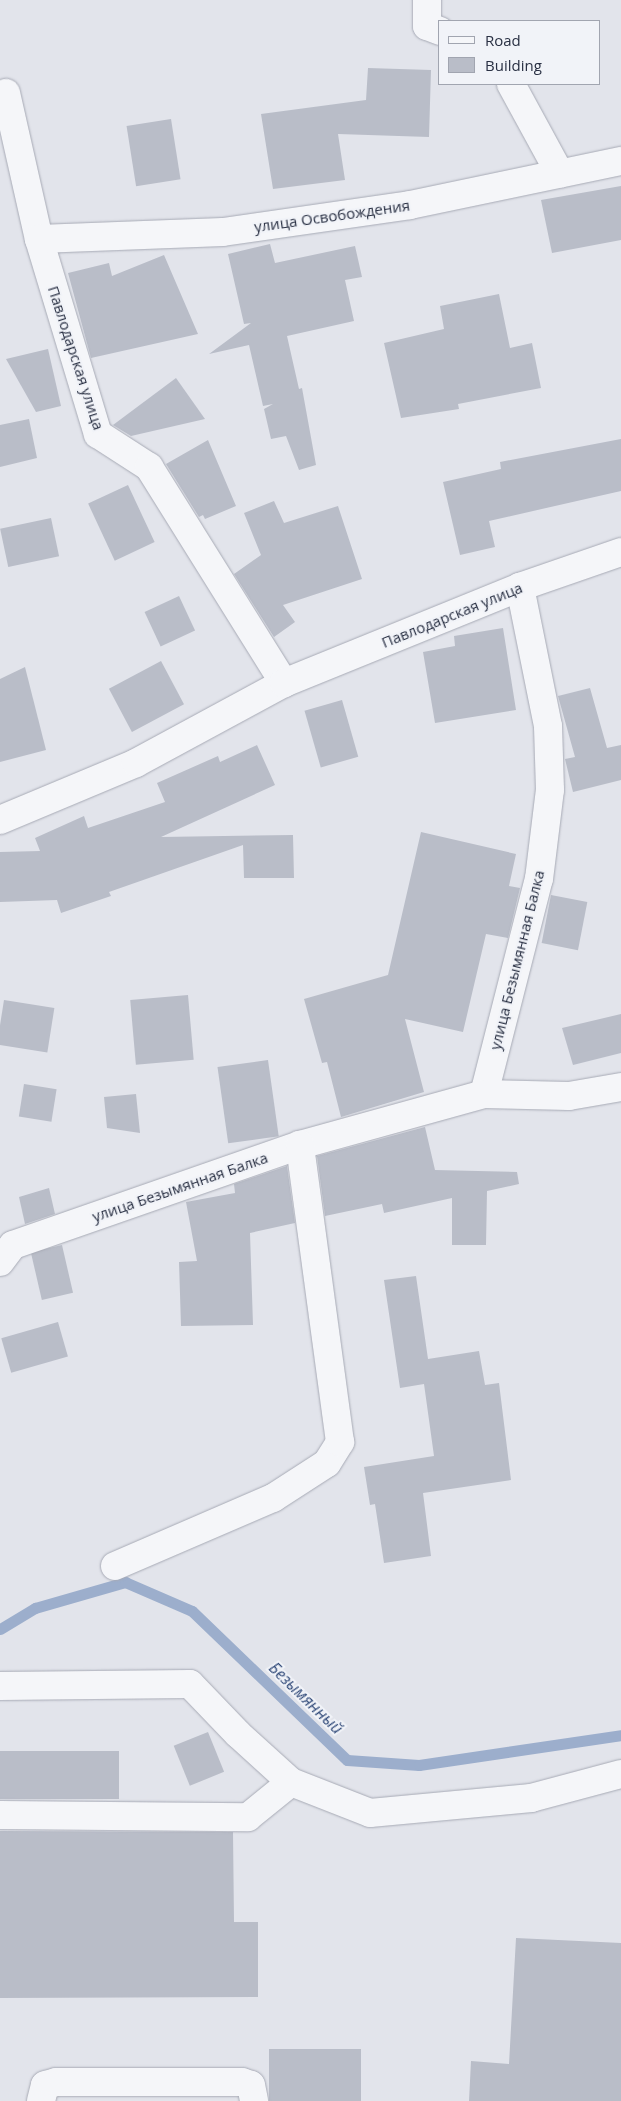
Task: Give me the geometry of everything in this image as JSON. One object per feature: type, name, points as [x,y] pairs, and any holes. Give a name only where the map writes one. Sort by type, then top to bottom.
[{"type":"street","points":[[427,0],[427,26],[438,31]]},
{"type":"street","points":[[512,85],[560,174]]},
{"type":"street","name":"Павлодарская улица","points":[[6,94],[39,239],[98,434],[149,467],[284,683]]},
{"type":"street","name":"улица Освобождения","points":[[39,239],[223,232],[410,205],[621,162]]},
{"type":"street","name":"Павлодарская улица","points":[[0,820],[136,763],[284,683],[520,587],[621,552]]},
{"type":"street","name":"улица Безымянная Балка","points":[[484,1094],[539,879],[550,790],[548,726],[520,587]]},
{"type":"street","name":"улица Безымянная Балка","points":[[0,1262],[13,1245],[300,1145],[484,1094],[569,1096],[621,1087]]},
{"type":"street","points":[[116,1566],[273,1498],[326,1464],[340,1442],[300,1145]]},
{"type":"street","points":[[0,1686],[190,1684],[238,1734],[291,1782],[370,1813],[532,1798],[621,1774]]},
{"type":"street","points":[[0,1814],[248,1817],[291,1782]]},
{"type":"street","points":[[41,2101],[45,2085],[56,2082],[242,2082],[251,2085],[254,2101]]},
{"type":"building","points":[[368,68],[431,70],[429,137],[338,134],[345,180],[273,189],[261,114],[366,100]]},
{"type":"building","points":[[171,119],[181,179],[136,186],[127,126]]},
{"type":"building","points":[[621,186],[621,240],[552,253],[541,200]]},
{"type":"building","points":[[270,244],[275,263],[355,246],[362,277],[345,280],[354,321],[287,336],[299,389],[302,388],[316,465],[299,470],[286,436],[271,439],[264,409],[273,404],[263,406],[249,345],[209,354],[251,323],[244,324],[228,254]]},
{"type":"building","points":[[164,255],[198,334],[91,358],[68,273],[109,263],[112,276]]},
{"type":"building","points":[[499,294],[510,348],[532,343],[541,388],[458,404],[459,409],[401,418],[384,343],[444,329],[440,306]]},
{"type":"building","points":[[48,349],[61,406],[36,412],[6,359]]},
{"type":"building","points":[[176,378],[205,419],[131,436],[113,425]]},
{"type":"building","points":[[29,419],[37,458],[0,467],[0,425]]},
{"type":"building","points":[[621,439],[621,491],[489,521],[495,547],[460,555],[443,482],[501,469],[500,462]]},
{"type":"building","points":[[208,440],[236,506],[205,519],[203,515],[199,517],[166,464]]},
{"type":"building","points":[[128,485],[155,542],[115,561],[88,504]]},
{"type":"building","points":[[274,501],[284,523],[338,506],[362,579],[283,605],[295,622],[274,637],[234,574],[261,555],[244,513]]},
{"type":"building","points":[[51,518],[59,556],[8,567],[0,529]]},
{"type":"building","points":[[179,596],[195,630],[161,646],[145,612]]},
{"type":"building","points":[[503,628],[516,710],[435,723],[423,652],[455,646],[454,636]]},
{"type":"building","points":[[161,661],[184,704],[132,732],[109,689]]},
{"type":"building","points":[[25,667],[46,750],[0,762],[0,679]]},
{"type":"building","points":[[590,688],[607,748],[621,745],[621,780],[573,792],[565,759],[575,757],[558,696]]},
{"type":"building","points":[[342,700],[358,757],[321,767],[305,711]]},
{"type":"building","points":[[257,745],[275,785],[161,837],[293,835],[294,878],[244,878],[243,845],[109,892],[111,896],[61,913],[57,900],[0,902],[0,852],[40,851],[35,838],[84,816],[88,828],[165,802],[157,783],[218,756],[220,762]]},
{"type":"building","points":[[421,832],[516,854],[509,886],[520,888],[508,938],[486,934],[463,1032],[405,1019],[424,1092],[341,1117],[327,1062],[322,1063],[304,999],[388,975]]},
{"type":"building","points":[[551,895],[587,902],[578,950],[542,943]]},
{"type":"building","points":[[188,995],[194,1060],[136,1065],[130,1000]]},
{"type":"building","points":[[4,1000],[54,1008],[47,1052],[0,1045],[0,1025]]},
{"type":"building","points":[[621,1014],[621,1053],[573,1065],[562,1028]]},
{"type":"building","points":[[268,1060],[279,1136],[228,1143],[217,1067]]},
{"type":"building","points":[[24,1084],[57,1089],[51,1122],[19,1117]]},
{"type":"building","points":[[136,1094],[140,1133],[107,1128],[104,1097]]},
{"type":"building","points":[[425,1127],[435,1170],[517,1172],[519,1184],[487,1191],[486,1245],[452,1245],[452,1198],[384,1213],[382,1204],[325,1216],[317,1156]]},
{"type":"building","points":[[287,1166],[295,1223],[250,1233],[253,1325],[181,1326],[179,1262],[197,1261],[186,1202],[235,1193],[234,1184]]},
{"type":"building","points":[[49,1188],[55,1214],[25,1224],[19,1197]]},
{"type":"building","points":[[62,1245],[73,1293],[42,1300],[31,1252]]},
{"type":"building","points":[[416,1276],[428,1359],[479,1351],[485,1385],[499,1383],[511,1480],[423,1493],[431,1556],[384,1563],[375,1504],[370,1505],[364,1467],[434,1456],[424,1384],[400,1388],[384,1280]]},
{"type":"building","points":[[58,1322],[68,1357],[11,1373],[1,1338]]},
{"type":"building","points":[[208,1732],[224,1772],[190,1786],[174,1746]]},
{"type":"building","points":[[0,1751],[119,1751],[119,1799],[0,1799]]},
{"type":"building","points":[[0,1831],[233,1832],[234,1922],[258,1922],[258,1997],[0,1998]]},
{"type":"building","points":[[516,1938],[621,1943],[621,2101],[469,2101],[471,2061],[509,2064]]},
{"type":"building","points":[[269,2049],[361,2049],[361,2101],[269,2101]]},
{"type":"waterway","name":"Безымянный","points":[[0,1629],[35,1608],[125,1582],[192,1611],[347,1760],[419,1765],[621,1735]]}]
